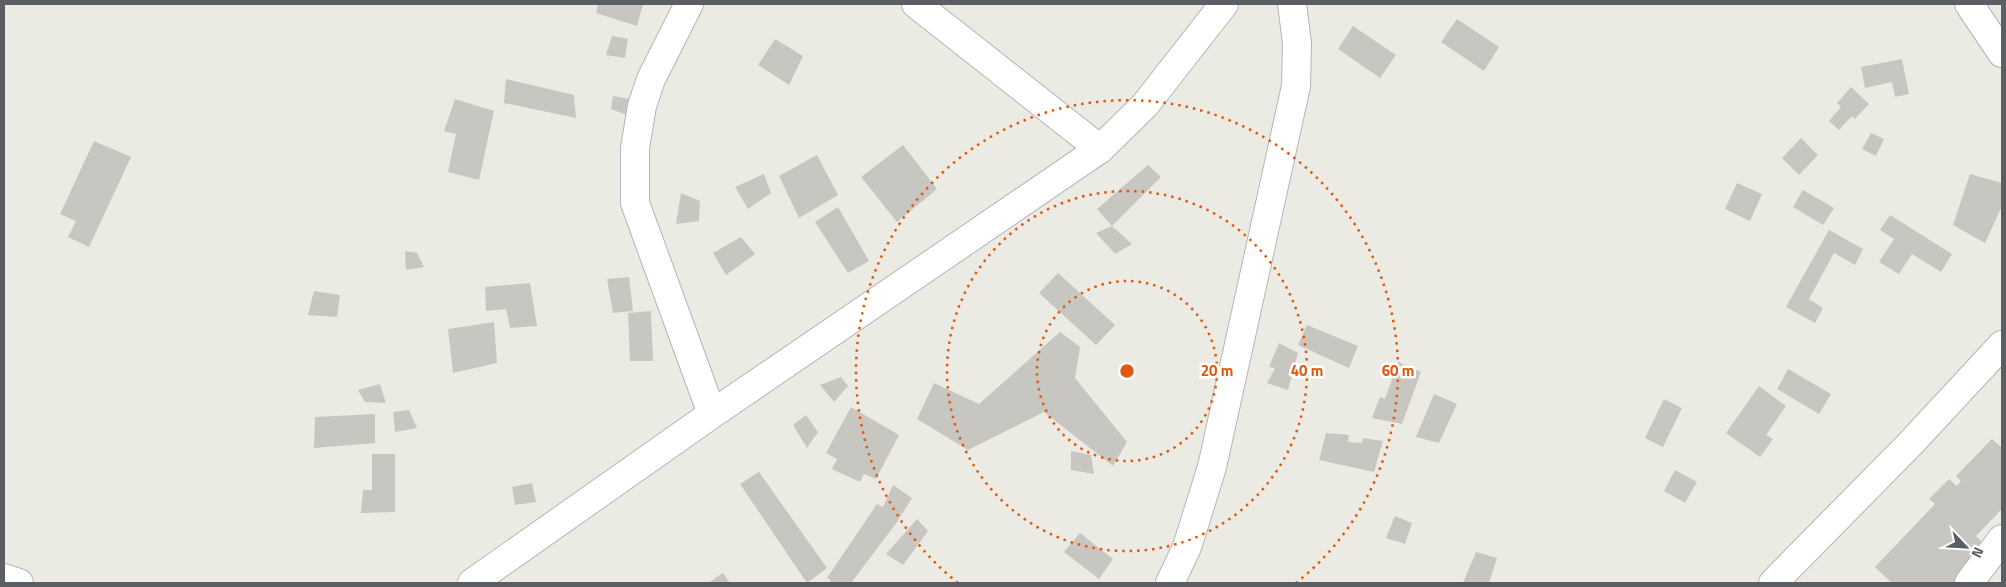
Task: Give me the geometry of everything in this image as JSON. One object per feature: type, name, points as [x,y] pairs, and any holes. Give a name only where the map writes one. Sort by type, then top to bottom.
[{"type":"street","points":[[689,4],[651,79],[642,106],[635,148],[635,203],[712,414]]},
{"type":"street","points":[[916,4],[1100,149]]},
{"type":"street","points":[[472,583],[712,414],[1100,149],[1145,105],[1224,4]]},
{"type":"street","points":[[1170,583],[1187,547],[1212,467],[1296,86],[1297,43],[1292,4]]},
{"type":"street","points":[[1968,4],[2002,52]]},
{"type":"street","points":[[1773,583],[1911,443],[2002,345]]},
{"type":"street","points":[[1969,583],[2002,539]]},
{"type":"street","points":[[4,578],[20,583]]},
{"type":"building","points":[[598,4],[643,4],[637,26],[596,13]]},
{"type":"building","points":[[1457,19],[1499,47],[1484,71],[1441,42]]},
{"type":"building","points":[[1353,26],[1396,55],[1380,78],[1338,49]]},
{"type":"building","points":[[612,36],[628,39],[625,58],[606,55]]},
{"type":"building","points":[[775,39],[803,56],[789,85],[758,65]]},
{"type":"building","points":[[1902,59],[1909,94],[1895,97],[1892,82],[1865,88],[1861,67]]},
{"type":"building","points":[[506,79],[574,95],[576,118],[504,103]]},
{"type":"building","points":[[1851,87],[1869,104],[1855,119],[1852,116],[1839,130],[1829,121],[1841,107],[1837,103]]},
{"type":"building","points":[[613,96],[630,99],[627,115],[611,109]]},
{"type":"building","points":[[455,99],[494,111],[479,180],[448,172],[456,134],[444,131]]},
{"type":"building","points":[[1871,133],[1884,139],[1876,156],[1862,149]]},
{"type":"building","points":[[1801,138],[1818,155],[1799,175],[1782,158]]},
{"type":"building","points":[[94,141],[131,157],[89,247],[68,237],[76,221],[60,214]]},
{"type":"building","points":[[903,145],[937,189],[897,222],[861,177]]},
{"type":"building","points":[[817,155],[838,195],[799,218],[779,176]]},
{"type":"building","points":[[1148,165],[1161,177],[1112,226],[1097,209]]},
{"type":"building","points":[[764,174],[771,193],[748,209],[735,187]]},
{"type":"building","points":[[1970,174],[2002,183],[2002,206],[1985,243],[1953,225]]},
{"type":"building","points":[[1737,183],[1762,194],[1750,221],[1725,209]]},
{"type":"building","points":[[1803,190],[1834,208],[1823,225],[1793,207]]},
{"type":"building","points":[[681,193],[700,201],[699,221],[676,224]]},
{"type":"building","points":[[838,207],[869,261],[848,273],[815,222]]},
{"type":"building","points":[[1890,215],[1952,254],[1941,272],[1912,254],[1899,274],[1879,262],[1894,239],[1880,230]]},
{"type":"building","points":[[1112,226],[1132,244],[1115,254],[1096,233]]},
{"type":"building","points":[[1829,230],[1863,249],[1855,265],[1834,253],[1809,299],[1823,308],[1815,323],[1786,307]]},
{"type":"building","points":[[741,237],[755,254],[726,275],[713,253]]},
{"type":"building","points":[[405,251],[417,253],[424,267],[406,270]]},
{"type":"building","points":[[1058,273],[1115,325],[1096,345],[1039,293]]},
{"type":"building","points":[[629,277],[633,311],[613,313],[607,279]]},
{"type":"building","points":[[530,283],[537,326],[510,328],[506,309],[486,311],[485,287]]},
{"type":"building","points":[[314,291],[340,295],[337,317],[308,315]]},
{"type":"building","points":[[651,311],[653,361],[630,361],[628,313]]},
{"type":"building","points":[[494,322],[497,363],[453,373],[448,329]]},
{"type":"building","points":[[1307,325],[1358,346],[1349,368],[1298,345]]},
{"type":"building","points":[[1060,332],[1080,347],[1075,378],[1127,442],[1113,466],[1044,412],[968,450],[917,419],[934,383],[979,404]]},
{"type":"building","points":[[1279,343],[1298,353],[1288,390],[1267,383],[1275,368],[1269,367]]},
{"type":"building","points":[[1398,362],[1421,372],[1402,424],[1372,418],[1380,397],[1385,399]]},
{"type":"building","points":[[1788,369],[1831,394],[1819,414],[1777,389]]},
{"type":"building","points":[[841,377],[848,386],[834,402],[820,385]]},
{"type":"building","points":[[380,384],[386,403],[365,402],[358,390]]},
{"type":"building","points":[[1759,386],[1786,406],[1766,435],[1773,439],[1760,457],[1726,433]]},
{"type":"building","points":[[1434,394],[1457,404],[1439,443],[1416,437]]},
{"type":"building","points":[[1664,399],[1682,408],[1663,447],[1645,438]]},
{"type":"building","points":[[851,407],[899,435],[876,479],[864,474],[860,482],[832,469],[837,459],[826,453]]},
{"type":"building","points":[[409,410],[417,428],[395,432],[393,412]]},
{"type":"building","points":[[375,414],[375,443],[314,448],[315,417]]},
{"type":"building","points":[[806,415],[818,432],[807,448],[793,425]]},
{"type":"building","points":[[1326,433],[1349,435],[1348,442],[1362,443],[1363,438],[1383,441],[1374,472],[1319,460]]},
{"type":"building","points":[[1992,439],[2002,448],[2002,509],[1976,536],[1991,551],[1960,583],[1892,583],[1875,567],[1935,504],[1929,499],[1949,479],[1957,486],[1961,481],[1956,476]]},
{"type":"building","points":[[1071,451],[1091,455],[1094,474],[1071,470]]},
{"type":"building","points":[[372,454],[395,454],[395,512],[361,513],[363,490],[372,490]]},
{"type":"building","points":[[1675,470],[1697,482],[1685,503],[1664,491]]},
{"type":"building","points":[[759,472],[827,568],[807,583],[740,484]]},
{"type":"building","points":[[532,483],[536,502],[515,505],[512,487]]},
{"type":"building","points":[[893,485],[912,498],[897,522],[851,583],[828,583],[831,580],[827,578],[877,504],[883,507]]},
{"type":"building","points":[[1395,516],[1412,523],[1405,544],[1386,538]]},
{"type":"building","points":[[917,519],[928,531],[903,565],[886,554]]},
{"type":"building","points":[[1080,533],[1113,559],[1099,579],[1064,552]]},
{"type":"building","points":[[1476,552],[1497,558],[1489,583],[1463,583]]},
{"type":"building","points":[[723,573],[730,583],[708,583]]}]
